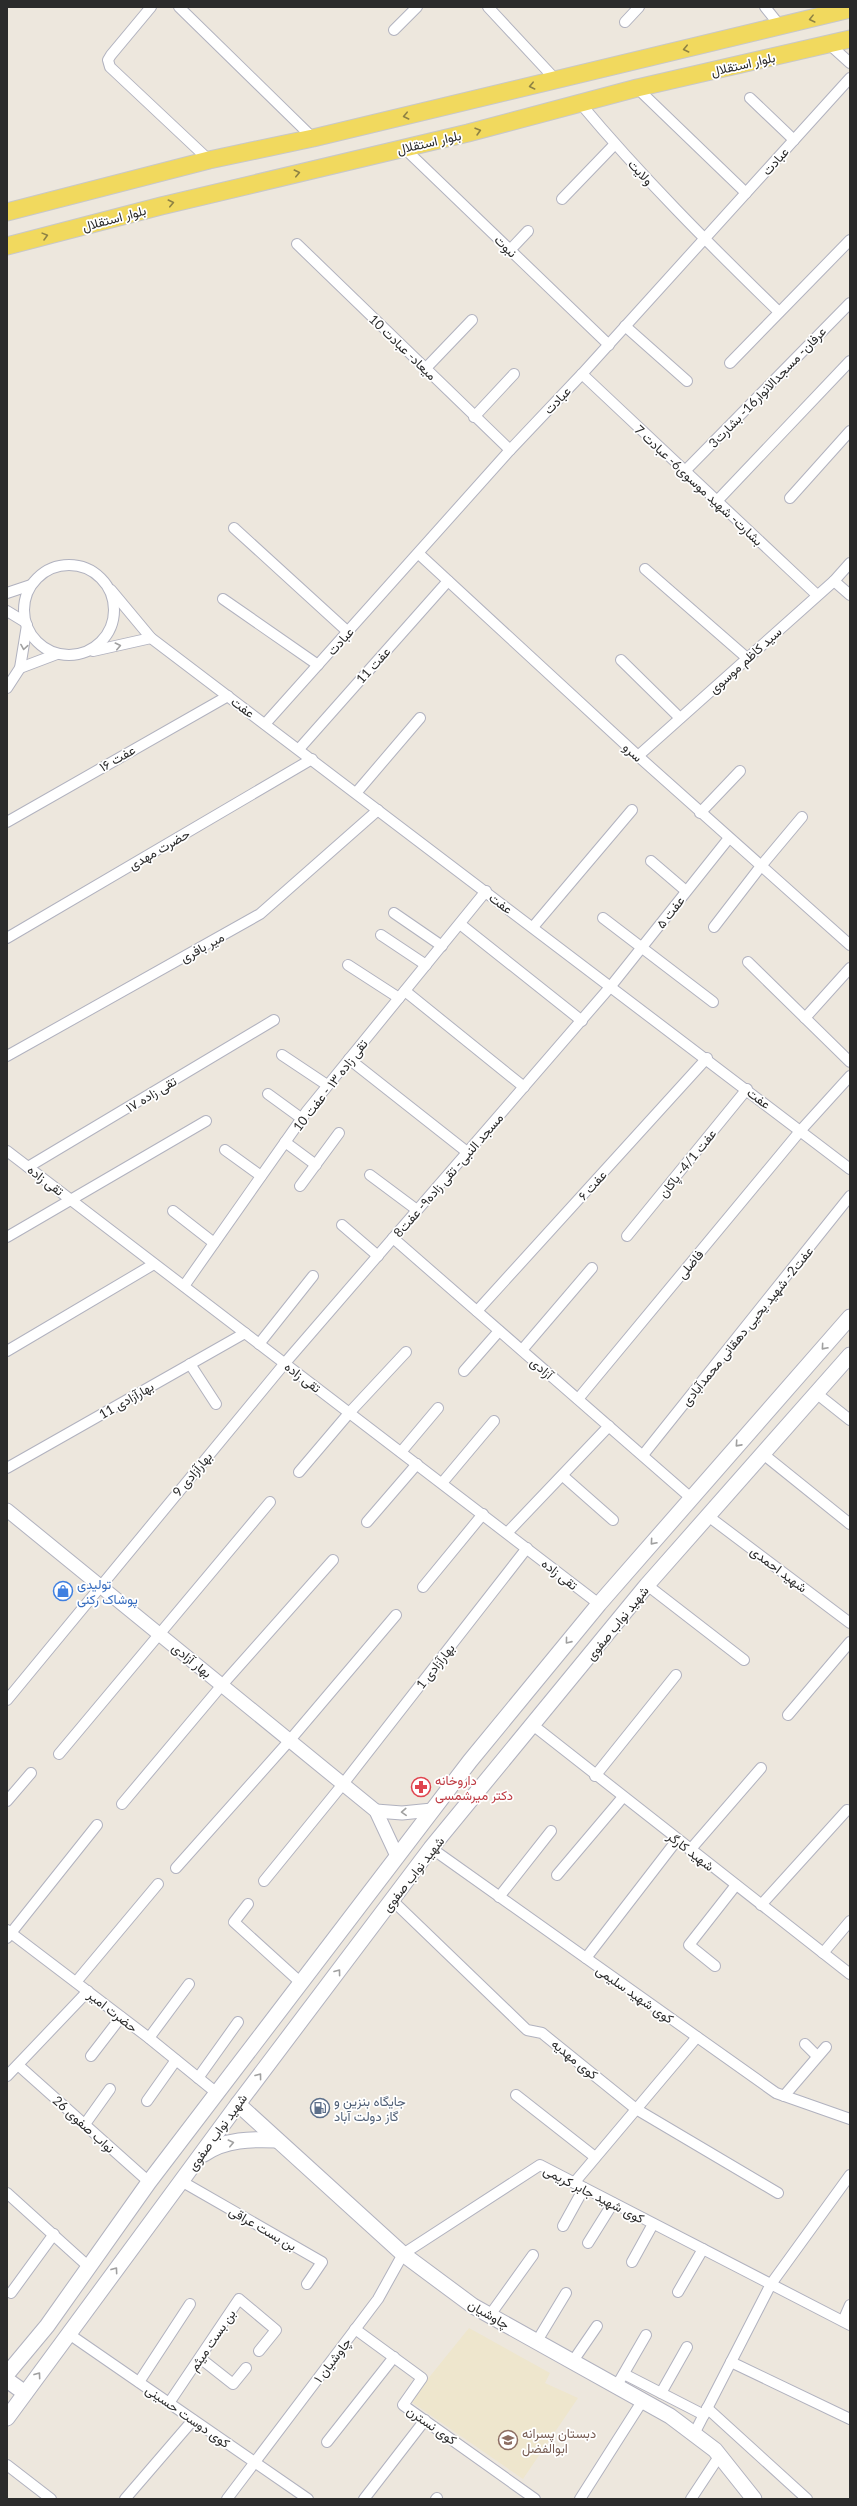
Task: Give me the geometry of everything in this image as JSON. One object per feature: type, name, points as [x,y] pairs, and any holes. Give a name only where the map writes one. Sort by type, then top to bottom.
[{"type":"main road","points":[[7,212],[209,160],[313,138],[781,27],[850,9]]},
{"type":"main road","name":"بلوار استقلال","points":[[7,246],[168,204],[468,133],[637,88],[850,39]]},
{"type":"main road","name":"شهید نواب صفوی","points":[[7,2374],[47,2326],[90,2268],[150,2182],[218,2094],[300,1982],[432,1810],[599,1604],[690,1498],[850,1317]]},
{"type":"main road","name":"شهید نواب صفوی","points":[[7,2418],[238,2104],[432,1848],[534,1726],[647,1586],[850,1355]]},
{"type":"main road","name":"چاوشیان","points":[[238,2104],[403,2254],[473,2306],[573,2361],[621,2379],[643,2400],[694,2434],[720,2455],[754,2499]]},
{"type":"main road","points":[[197,2160],[212,2148],[231,2142],[248,2140],[278,2140]]},
{"type":"main road","points":[[7,2380],[25,2393]]},
{"type":"street","points":[[151,7],[108,60],[110,67],[209,160]]},
{"type":"street","points":[[178,7],[313,138]]},
{"type":"street","points":[[394,30],[417,7]]},
{"type":"street","points":[[488,7],[556,80]]},
{"type":"street","points":[[625,22],[639,7]]},
{"type":"street","points":[[765,7],[781,27]]},
{"type":"street","points":[[829,44],[850,63]]},
{"type":"street","name":"عبادت","points":[[265,724],[419,554],[510,450],[582,374],[850,78]]},
{"type":"street","points":[[637,88],[746,193]]},
{"type":"street","points":[[750,98],[794,140]]},
{"type":"street","name":"ولایت","points":[[580,103],[615,144],[704,239],[779,312]]},
{"type":"street","points":[[562,199],[615,144]]},
{"type":"street","name":"نبوت","points":[[404,148],[608,345]]},
{"type":"street","points":[[510,250],[528,231]]},
{"type":"street","points":[[730,363],[850,240]]},
{"type":"street","name":"میعاد- عبادت 10","points":[[297,244],[426,368],[474,417],[510,450]]},
{"type":"street","name":"عرفان- مسجدالانوار16- بشارت3","points":[[685,472],[850,303]]},
{"type":"street","points":[[426,368],[472,320]]},
{"type":"street","points":[[625,326],[687,381]]},
{"type":"street","points":[[717,501],[850,361]]},
{"type":"street","points":[[474,417],[514,374]]},
{"type":"street","name":"بشارت- شهید موسوی6- عبادت 7","points":[[582,374],[817,595]]},
{"type":"street","points":[[790,498],[850,431]]},
{"type":"street","points":[[234,528],[348,632]]},
{"type":"street","name":"سرو","points":[[419,554],[700,813],[848,940]]},
{"type":"street","name":"سید کاظم موسوی","points":[[638,756],[834,581],[850,563]]},
{"type":"street","points":[[7,594],[31,585],[49,570],[72,565],[91,570],[99,575],[110,590],[115,613],[112,627],[100,645],[85,653]]},
{"type":"street","points":[[646,569],[747,658]]},
{"type":"street","name":"عفت 11","points":[[298,749],[448,581]]},
{"type":"street","points":[[834,581],[850,595]]},
{"type":"street","points":[[7,688],[20,668],[26,623],[24,603],[31,585]]},
{"type":"street","name":"عفت","points":[[110,590],[151,638],[707,1058],[850,1168]]},
{"type":"street","points":[[224,599],[318,666]]},
{"type":"street","points":[[7,611],[26,623],[37,644],[57,654],[76,656],[151,638]]},
{"type":"street","points":[[20,668],[57,654]]},
{"type":"street","points":[[621,660],[680,718]]},
{"type":"street","name":"عفت ۱۶","points":[[7,822],[228,696]]},
{"type":"street","points":[[356,793],[420,718]]},
{"type":"street","name":"حضرت مهدی","points":[[7,938],[312,759]]},
{"type":"street","points":[[700,813],[740,770]]},
{"type":"street","name":"میر بافری","points":[[7,1056],[260,914],[378,810]]},
{"type":"street","points":[[533,927],[632,810]]},
{"type":"street","points":[[714,927],[761,866],[802,817]]},
{"type":"street","name":"عفت ۵","points":[[611,986],[729,838]]},
{"type":"street","points":[[651,861],[686,891]]},
{"type":"street","name":"تقی زاده ۱۳ - عفت 10","points":[[184,1286],[302,1118],[486,891]]},
{"type":"street","points":[[394,913],[442,946]]},
{"type":"street","points":[[603,918],[713,1002]]},
{"type":"street","points":[[460,924],[582,1021]]},
{"type":"street","points":[[381,935],[426,966]]},
{"type":"street","points":[[748,962],[850,1062]]},
{"type":"street","points":[[348,965],[402,995],[524,1087]]},
{"type":"street","points":[[805,1018],[850,968]]},
{"type":"street","name":"مسجد النبی- تقی زاده۹- عفت8","points":[[285,1363],[611,986]]},
{"type":"street","name":"تقی زاده ۱۷","points":[[28,1167],[274,1020]]},
{"type":"street","points":[[282,1055],[327,1086]]},
{"type":"street","name":"عفت ۶","points":[[477,1311],[707,1058]]},
{"type":"street","points":[[349,1059],[467,1152]]},
{"type":"street","name":"فاضلی","points":[[578,1399],[801,1130],[850,1076]]},
{"type":"street","name":"عفت 4/1- پاکان","points":[[627,1236],[747,1089]]},
{"type":"street","points":[[268,1094],[302,1118]]},
{"type":"street","points":[[7,1237],[206,1121]]},
{"type":"street","points":[[300,1186],[339,1133]]},
{"type":"street","points":[[285,1142],[316,1165]]},
{"type":"street","points":[[225,1150],[261,1176]]},
{"type":"street","name":"تقی زاده","points":[[7,1151],[599,1604]]},
{"type":"street","points":[[370,1175],[417,1210]]},
{"type":"street","name":"عفت2- شهید یحیی دهقانی محمدآبادی","points":[[643,1455],[850,1196]]},
{"type":"street","points":[[173,1211],[214,1243]]},
{"type":"street","points":[[342,1225],[378,1256]]},
{"type":"street","name":"آزادی","points":[[393,1238],[643,1455],[690,1498]]},
{"type":"street","points":[[7,1351],[154,1264]]},
{"type":"street","points":[[522,1350],[592,1268]]},
{"type":"street","points":[[259,1344],[313,1276]]},
{"type":"street","points":[[464,1371],[499,1330]]},
{"type":"street","name":"بهارآزادی 11","points":[[7,1468],[245,1333]]},
{"type":"street","points":[[299,1472],[350,1412],[406,1352]]},
{"type":"street","name":"بهارآزادی 9","points":[[7,1700],[285,1363]]},
{"type":"street","points":[[190,1364],[216,1404]]},
{"type":"street","points":[[816,1393],[850,1420]]},
{"type":"street","points":[[401,1452],[438,1408]]},
{"type":"street","points":[[442,1483],[494,1421]]},
{"type":"street","points":[[506,1533],[563,1476],[609,1426]]},
{"type":"street","points":[[763,1454],[850,1524]]},
{"type":"street","points":[[367,1522],[417,1464]]},
{"type":"street","points":[[563,1476],[613,1520]]},
{"type":"street","points":[[59,1754],[270,1502]]},
{"type":"street","name":"بهار آزادی","points":[[7,1510],[376,1811],[397,1856]]},
{"type":"street","points":[[423,1587],[483,1514]]},
{"type":"street","name":"شهید احمدی","points":[[708,1516],[850,1623]]},
{"type":"street","name":"بهارآزادی 1","points":[[264,1881],[343,1784],[527,1548]]},
{"type":"street","points":[[122,1804],[222,1685],[333,1560]]},
{"type":"street","points":[[647,1586],[744,1660]]},
{"type":"street","points":[[176,1868],[290,1740],[396,1615]]},
{"type":"street","points":[[788,1715],[850,1642]]},
{"type":"street","points":[[595,1776],[676,1675]]},
{"type":"street","name":"شهید کارگر","points":[[534,1726],[595,1776],[850,1974]]},
{"type":"street","points":[[690,1850],[761,1768]]},
{"type":"street","points":[[7,1801],[31,1773]]},
{"type":"street","points":[[557,1875],[623,1797]]},
{"type":"street","points":[[376,1811],[402,1813],[432,1810]]},
{"type":"street","points":[[761,1905],[846,1810]]},
{"type":"street","points":[[9,1934],[97,1825]]},
{"type":"street","points":[[499,1897],[551,1830]]},
{"type":"street","points":[[586,1958],[677,1840]]},
{"type":"street","name":"کوی شهید سلیمی","points":[[432,1848],[776,2093],[850,2119]]},
{"type":"street","points":[[76,1982],[158,1884]]},
{"type":"street","points":[[715,1966],[688,1945],[736,1885]]},
{"type":"street","name":"کوی مهدیه","points":[[392,1900],[527,2030],[542,2033],[636,2109],[778,2193]]},
{"type":"street","points":[[248,1904],[234,1922],[300,1982]]},
{"type":"street","points":[[823,1953],[850,1921]]},
{"type":"street","name":"حضرت امیر","points":[[9,1934],[88,1991],[218,2094]]},
{"type":"street","points":[[149,2038],[189,1984]]},
{"type":"street","points":[[7,2076],[88,1991]]},
{"type":"street","points":[[91,2056],[121,2017]]},
{"type":"street","points":[[198,2078],[238,2022]]},
{"type":"street","points":[[574,2183],[697,2037]]},
{"type":"street","points":[[805,2044],[817,2056]]},
{"type":"street","points":[[784,2096],[826,2047]]},
{"type":"street","points":[[147,2101],[176,2060]]},
{"type":"street","name":"نواب صفوی 26","points":[[18,2065],[150,2182]]},
{"type":"street","points":[[85,2124],[110,2089]]},
{"type":"street","points":[[516,2095],[595,2158]]},
{"type":"street","name":"کوی شهید جابر کریمی","points":[[403,2254],[540,2165],[847,2323]]},
{"type":"street","points":[[694,2434],[771,2284],[850,2175]]},
{"type":"street","name":"بن بست عراقی","points":[[181,2181],[322,2262],[307,2284]]},
{"type":"street","points":[[563,2226],[584,2188]]},
{"type":"street","points":[[7,2192],[90,2268]]},
{"type":"street","points":[[588,2242],[613,2203]]},
{"type":"street","points":[[632,2262],[653,2224]]},
{"type":"street","points":[[11,2293],[54,2234]]},
{"type":"street","points":[[678,2292],[703,2249]]},
{"type":"street","name":"چاوشیان ۱","points":[[226,2499],[378,2299],[403,2254]]},
{"type":"street","points":[[490,2315],[533,2255]]},
{"type":"street","points":[[536,2341],[566,2293]]},
{"type":"street","name":"بن بست میثم","points":[[169,2403],[239,2299],[276,2330],[259,2351]]},
{"type":"street","points":[[138,2382],[190,2304]]},
{"type":"street","points":[[847,2323],[850,2305]]},
{"type":"street","points":[[573,2361],[597,2326]]},
{"type":"street","name":"کوی نسترن","points":[[356,2329],[422,2378],[403,2405],[535,2499]]},
{"type":"street","name":"کوی دوست حسینی","points":[[69,2334],[308,2499]]},
{"type":"street","points":[[646,2335],[621,2379],[706,2411],[807,2499]]},
{"type":"street","points":[[661,2393],[687,2347]]},
{"type":"street","points":[[200,2358],[233,2384],[246,2368]]},
{"type":"street","points":[[327,2442],[394,2358]]},
{"type":"street","points":[[731,2362],[850,2418]]},
{"type":"street","points":[[580,2499],[643,2400]]},
{"type":"street","points":[[125,2499],[193,2420]]},
{"type":"street","points":[[365,2499],[424,2420]]},
{"type":"street","points":[[691,2499],[720,2455]]},
{"type":"street","points":[[7,2465],[51,2499]]},
{"type":"shaded area","name":"دبستان پسرانه ابوالفضل","points":[[469,2328],[550,2373],[545,2383],[578,2398],[523,2479],[410,2401]]},
{"type":"place","name":"تولیدی پوشاک رکنی","points":[[63,1591]]},
{"type":"place","name":"داروخانه دکتر میرشمسی","points":[[421,1787]]},
{"type":"place","name":"جایگاه بنزین و گاز دولت آباد","points":[[320,2108]]},
{"type":"place","name":"دبستان پسرانه ابوالفضل","points":[[508,2440]]}]
